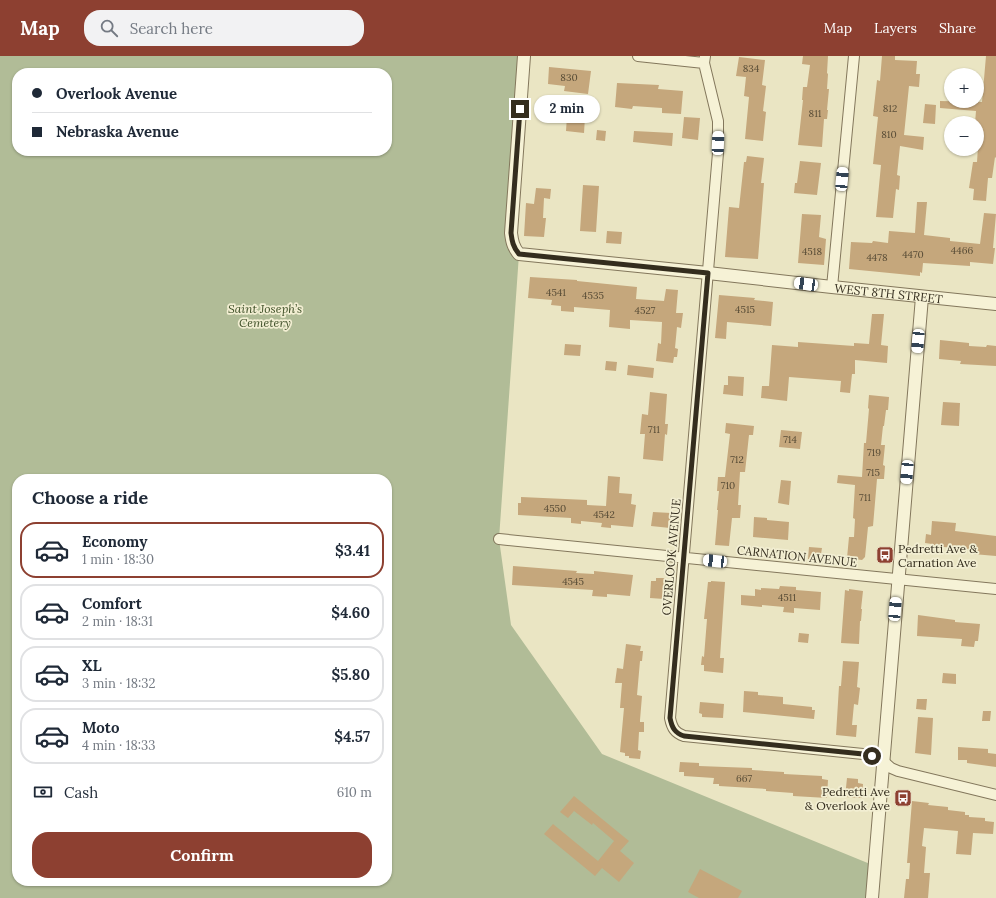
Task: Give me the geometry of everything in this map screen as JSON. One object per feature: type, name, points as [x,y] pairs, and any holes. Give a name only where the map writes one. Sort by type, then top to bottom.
[{"type":"street","name":"WEST 8TH STREET","points":[[524,56],[511,233],[513,244],[519,254],[996,304]]},
{"type":"street","points":[[638,56],[705,59]]},
{"type":"street","points":[[832,287],[854,56]]},
{"type":"street","name":"OVERLOOK AVENUE","points":[[705,59],[718,121],[718,153],[670,718],[672,726],[675,731],[684,736],[863,754],[883,761],[891,768],[898,771],[996,795]]},
{"type":"street","points":[[872,898],[922,297]]},
{"type":"street","name":"CARNATION AVENUE","points":[[499,539],[996,590]]},
{"type":"green space","name":"Saint Joseph’s Cemetery","points":[[0,56],[524,56],[512,213],[519,254],[499,539],[511,625],[602,754],[875,866],[872,898],[0,898]]},
{"type":"building","points":[[803,56],[828,56],[828,110],[827,119],[824,119],[822,147],[798,145],[803,87],[807,87],[810,65],[802,64]]},
{"type":"building","points":[[882,56],[895,56],[895,60],[917,61],[916,74],[920,74],[919,87],[909,86],[904,135],[924,137],[923,150],[900,146],[897,175],[900,176],[899,190],[896,189],[893,218],[876,217],[881,165],[873,164],[878,117],[873,116],[877,80],[880,81]]},
{"type":"building","points":[[986,56],[996,56],[996,158],[995,157],[992,178],[988,178],[986,201],[973,200],[974,189],[969,188],[973,162],[977,162],[977,156],[984,156],[984,116],[976,116],[976,111],[940,108],[940,101],[944,101],[944,108],[984,108]]},
{"type":"building","points":[[739,57],[765,60],[762,85],[766,86],[763,111],[766,112],[763,141],[745,139],[749,97],[744,96],[746,77],[736,76]]},
{"type":"building","points":[[549,67],[591,71],[588,94],[564,91],[565,86],[548,84]]},
{"type":"building","points":[[617,83],[659,85],[658,89],[683,91],[681,114],[662,113],[662,108],[633,106],[632,109],[615,107]]},
{"type":"building","points":[[925,104],[936,105],[935,124],[923,123]]},
{"type":"building","points":[[570,112],[579,113],[579,117],[585,117],[584,133],[566,131],[567,116],[570,116]]},
{"type":"building","points":[[684,117],[700,118],[698,140],[682,138]]},
{"type":"building","points":[[597,130],[606,131],[605,141],[596,140]]},
{"type":"building","points":[[634,131],[673,133],[672,146],[633,142]]},
{"type":"building","points":[[747,156],[764,158],[761,183],[764,183],[758,259],[725,257],[729,207],[739,208],[744,162],[746,162]]},
{"type":"building","points":[[800,161],[821,163],[817,195],[794,193]]},
{"type":"building","points":[[583,185],[599,186],[596,232],[580,231]]},
{"type":"building","points":[[536,188],[551,189],[550,199],[544,198],[543,218],[546,218],[544,237],[524,236],[526,203],[534,204]]},
{"type":"building","points":[[917,202],[927,202],[924,235],[950,238],[950,241],[980,244],[984,213],[996,214],[993,264],[970,262],[970,266],[923,263],[922,273],[920,272],[920,276],[849,269],[851,242],[872,243],[873,241],[888,243],[889,231],[915,233]]},
{"type":"building","points":[[802,214],[821,215],[819,237],[826,239],[824,265],[798,263]]},
{"type":"building","points":[[607,231],[622,232],[621,244],[606,243]]},
{"type":"building","points":[[530,277],[577,280],[637,287],[636,299],[664,301],[666,289],[678,290],[676,313],[683,313],[681,328],[677,327],[675,348],[678,349],[677,357],[674,357],[673,363],[656,361],[658,343],[661,344],[662,322],[630,320],[630,329],[609,327],[610,310],[574,307],[574,312],[561,311],[561,306],[551,305],[552,300],[528,298]]},
{"type":"building","points":[[719,295],[755,298],[754,300],[773,302],[771,326],[727,322],[726,339],[715,338]]},
{"type":"building","points":[[872,314],[884,314],[881,345],[888,346],[887,363],[855,360],[855,374],[852,374],[850,393],[840,392],[841,381],[789,377],[787,401],[761,398],[762,386],[769,386],[772,345],[798,347],[798,342],[854,346],[854,343],[869,344]]},
{"type":"building","points":[[940,340],[969,343],[969,346],[996,346],[996,366],[960,364],[961,361],[939,359]]},
{"type":"building","points":[[565,344],[581,345],[580,356],[564,355]]},
{"type":"building","points":[[606,361],[617,362],[616,371],[605,370]]},
{"type":"building","points":[[628,365],[654,368],[653,378],[627,375]]},
{"type":"building","points":[[728,376],[744,377],[743,396],[723,394],[724,385],[728,385]]},
{"type":"building","points":[[650,392],[667,394],[665,424],[668,424],[667,435],[665,434],[663,461],[643,459],[645,434],[640,434],[642,414],[648,415]]},
{"type":"building","points":[[869,395],[889,397],[881,445],[885,445],[883,465],[885,466],[884,479],[877,479],[873,526],[868,527],[865,557],[862,560],[847,558],[849,537],[854,537],[855,519],[853,518],[855,485],[837,483],[838,475],[862,477]]},
{"type":"building","points":[[943,402],[960,403],[959,426],[941,425]]},
{"type":"building","points":[[726,423],[754,426],[753,435],[749,435],[745,472],[740,472],[738,505],[741,505],[740,518],[732,518],[729,546],[715,545],[719,491],[717,491],[718,477],[725,477],[730,434],[725,433]]},
{"type":"building","points":[[781,430],[802,432],[800,449],[779,447]]},
{"type":"building","points":[[608,476],[620,477],[619,493],[632,494],[631,504],[636,505],[633,527],[611,525],[611,528],[601,527],[602,523],[581,521],[581,524],[571,523],[571,518],[518,515],[518,503],[521,503],[521,497],[587,500],[587,505],[606,506]]},
{"type":"building","points":[[781,480],[791,481],[789,505],[778,503]]},
{"type":"building","points":[[653,512],[671,513],[670,528],[651,526]]},
{"type":"building","points":[[754,517],[789,522],[788,540],[753,537]]},
{"type":"building","points":[[932,521],[956,523],[955,531],[996,536],[996,556],[973,554],[973,551],[968,551],[968,549],[932,546],[932,544],[925,543],[926,534],[931,535]]},
{"type":"building","points":[[809,547],[822,548],[820,560],[808,559]]},
{"type":"building","points":[[513,566],[577,571],[576,573],[594,574],[594,571],[633,575],[630,596],[607,594],[607,597],[592,596],[593,590],[512,585]]},
{"type":"building","points":[[656,578],[666,578],[664,599],[650,598],[651,581],[656,581]]},
{"type":"building","points":[[708,582],[725,582],[720,658],[724,658],[723,673],[704,671],[704,665],[701,665],[702,656],[704,657],[707,619],[704,619]]},
{"type":"building","points":[[780,586],[796,587],[796,590],[821,592],[820,610],[794,608],[794,613],[783,612],[784,607],[741,605],[741,595],[755,596],[755,589],[779,589]]},
{"type":"building","points":[[849,589],[863,591],[859,644],[841,643],[845,590],[849,591]]},
{"type":"building","points":[[918,615],[955,620],[955,622],[980,624],[978,641],[975,641],[974,647],[961,646],[962,639],[917,636]]},
{"type":"building","points":[[799,633],[809,634],[808,643],[798,642]]},
{"type":"building","points":[[626,644],[641,646],[640,651],[643,651],[642,661],[640,661],[637,695],[642,696],[640,722],[644,722],[644,732],[639,732],[638,750],[641,751],[640,759],[629,758],[629,756],[625,756],[625,753],[620,752],[624,708],[620,708],[622,683],[615,683],[617,668],[623,669]]},
{"type":"building","points":[[843,661],[859,662],[857,687],[860,688],[858,705],[854,704],[852,725],[857,725],[856,737],[836,735],[839,686],[841,686]]},
{"type":"building","points":[[943,673],[956,674],[956,684],[942,683]]},
{"type":"building","points":[[744,691],[758,692],[758,695],[783,697],[783,704],[812,707],[812,710],[815,710],[814,719],[743,712]]},
{"type":"building","points":[[917,699],[927,699],[926,710],[916,709]]},
{"type":"building","points":[[700,702],[724,704],[723,718],[702,717],[702,714],[699,713]]},
{"type":"building","points":[[983,711],[991,711],[990,721],[982,721]]},
{"type":"building","points":[[918,717],[933,718],[931,755],[915,753]]},
{"type":"building","points":[[958,747],[988,749],[988,753],[996,754],[996,767],[967,763],[967,760],[958,760]]},
{"type":"building","points":[[680,762],[699,763],[699,766],[752,768],[752,770],[784,772],[784,774],[822,776],[822,779],[828,780],[827,798],[793,796],[793,793],[766,791],[766,789],[719,786],[719,784],[713,784],[714,778],[684,776],[684,772],[679,772]]},
{"type":"building","points":[[847,778],[858,779],[858,783],[863,784],[862,798],[845,797]]},
{"type":"building","points":[[574,796],[629,841],[620,851],[634,863],[619,882],[602,868],[595,876],[544,834],[553,824],[598,861],[614,841],[593,823],[592,825],[574,811],[568,818],[560,812]]},
{"type":"building","points":[[912,801],[929,803],[928,805],[948,807],[948,810],[965,812],[965,815],[969,815],[969,817],[985,818],[985,821],[994,822],[993,834],[973,833],[971,855],[956,854],[958,831],[924,828],[922,846],[926,847],[924,873],[930,873],[928,898],[904,898],[906,879],[909,879],[910,863],[907,863]]},
{"type":"building","points":[[700,869],[742,891],[738,898],[699,898],[688,892]]},
{"type":"place","name":"Pedretti Ave & Carnation Ave","points":[[885,555]]},
{"type":"place","name":"Pedretti Ave & Overlook Ave","points":[[903,798]]},
{"type":"route","points":[[520,109],[511,233],[514,249],[519,254],[708,273],[670,718],[672,726],[675,731],[684,736],[872,756]]}]
